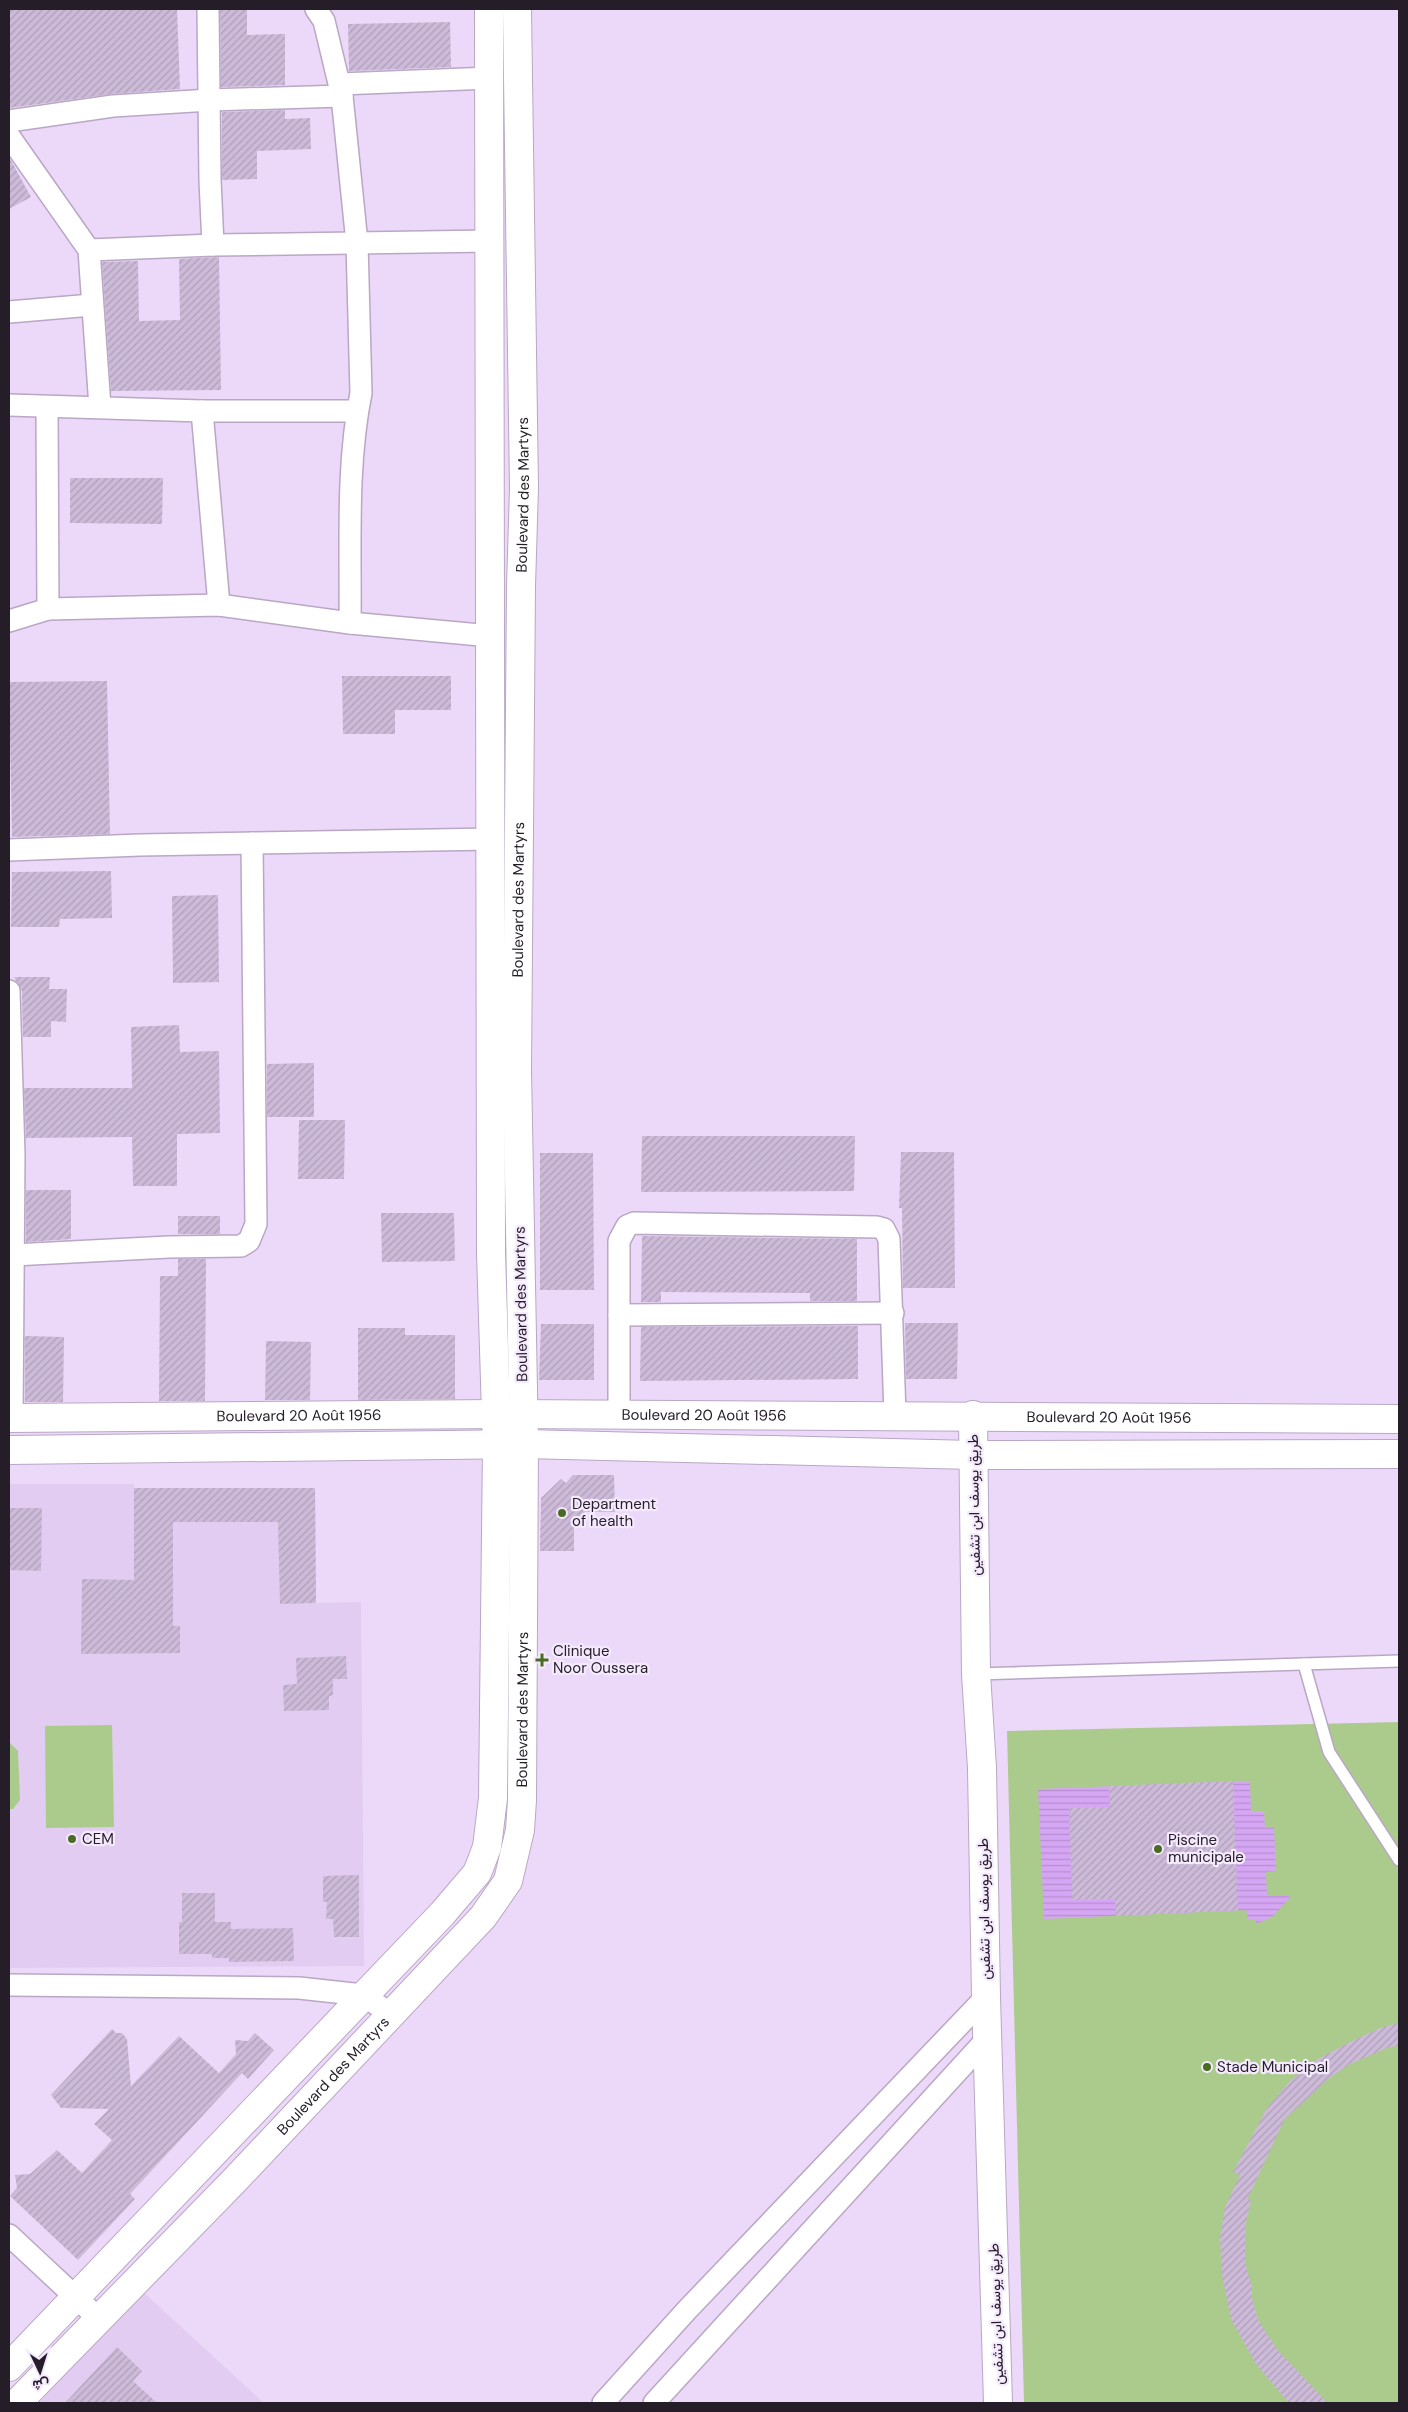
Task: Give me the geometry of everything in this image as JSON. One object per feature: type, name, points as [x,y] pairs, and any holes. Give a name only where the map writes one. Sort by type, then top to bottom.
[{"type":"street","points":[[208,9],[213,245]]},
{"type":"street","points":[[316,9],[324,21],[341,90],[357,243],[361,393],[356,411],[352,472],[350,623]]},
{"type":"street","name":"Boulevard des Martyrs","points":[[363,1995],[442,1914],[477,1873],[487,1847],[493,1798],[497,1445],[491,1253],[492,839],[489,9]]},
{"type":"street","name":"Boulevard des Martyrs","points":[[17,2403],[483,1917],[508,1881],[515,1856],[522,1800],[524,1444],[516,1070],[520,586],[524,488],[517,9]]},
{"type":"street","points":[[9,122],[112,106],[490,78]]},
{"type":"street","points":[[9,136],[90,250],[92,305],[100,407]]},
{"type":"street","points":[[90,250],[213,245],[490,242]]},
{"type":"street","points":[[9,312],[92,305]]},
{"type":"street","points":[[9,406],[356,411]]},
{"type":"street","points":[[47,407],[48,610]]},
{"type":"street","points":[[202,410],[219,605]]},
{"type":"street","points":[[9,621],[48,610],[219,605],[350,623],[491,636]]},
{"type":"street","points":[[9,850],[492,839]]},
{"type":"street","points":[[13,1255],[169,1247],[241,1246],[249,1241],[256,1224],[252,843]]},
{"type":"street","points":[[9,991],[14,1154],[10,1418]]},
{"type":"street","points":[[619,1416],[619,1241],[627,1226],[634,1223],[877,1227],[884,1229],[889,1239],[895,1415]]},
{"type":"street","points":[[619,1315],[893,1313]]},
{"type":"street","name":"Boulevard 20 Août 1956","points":[[10,1418],[496,1414],[523,1416],[895,1415],[1399,1420]]},
{"type":"street","name":"طريق يوسف ابن تشفين","points":[[973,1416],[976,1674],[982,1768],[987,2039],[998,2403]]},
{"type":"street","name":"Boulevard 20 Août 1956","points":[[9,1450],[524,1444],[973,1455],[1399,1454]]},
{"type":"street","points":[[9,1985],[298,1988],[363,1995],[392,2014]]},
{"type":"street","points":[[9,2367],[363,1995]]},
{"type":"street","points":[[602,2403],[687,2310],[986,1997]]},
{"type":"street","points":[[654,2403],[987,2039]]},
{"type":"street","points":[[9,2235],[99,2319]]},
{"type":"lane","points":[[976,1674],[1399,1661]]},
{"type":"lane","points":[[1304,1664],[1329,1752],[1399,1860]]},
{"type":"shaded area","points":[[9,1484],[134,1484],[134,1488],[315,1488],[316,1603],[361,1602],[364,1966],[9,1968]]},
{"type":"shaded area","name":"Piscine municipale","points":[[1250,1781],[1251,1811],[1264,1811],[1265,1828],[1274,1827],[1276,1871],[1266,1872],[1267,1895],[1289,1895],[1289,1899],[1272,1917],[1256,1924],[1256,1919],[1248,1920],[1246,1910],[1044,1919],[1038,1789]]},
{"type":"shaded area","points":[[141,2290],[264,2403],[39,2403]]},
{"type":"green space","name":"Stade Municipal","points":[[1399,1722],[1399,2403],[1024,2403],[1007,1731]]},
{"type":"green space","points":[[112,1725],[114,1827],[46,1828],[45,1726]]},
{"type":"green space","points":[[9,1742],[18,1751],[20,1800],[13,1809],[9,1809]]},
{"type":"building","points":[[9,9],[177,9],[180,89],[111,94],[9,108]]},
{"type":"building","points":[[220,9],[247,9],[247,35],[285,34],[285,85],[221,87]]},
{"type":"building","points":[[450,22],[451,67],[349,71],[348,24]]},
{"type":"building","points":[[285,110],[285,119],[310,118],[311,149],[257,151],[257,179],[222,180],[222,112]]},
{"type":"building","points":[[9,157],[31,197],[9,209]]},
{"type":"building","points":[[219,257],[221,390],[111,391],[102,262],[138,261],[139,321],[180,320],[179,259]]},
{"type":"building","points":[[70,478],[163,478],[162,524],[70,523]]},
{"type":"building","points":[[342,676],[451,676],[451,710],[395,710],[395,734],[343,734]]},
{"type":"building","points":[[107,681],[110,834],[12,837],[9,682]]},
{"type":"building","points":[[111,871],[112,918],[60,919],[59,927],[11,927],[12,872]]},
{"type":"building","points":[[218,895],[219,982],[173,983],[172,896]]},
{"type":"building","points":[[14,977],[50,977],[49,989],[67,989],[66,1022],[51,1021],[51,1037],[23,1037],[22,991]]},
{"type":"building","points":[[179,1025],[180,1052],[219,1051],[220,1133],[177,1134],[177,1186],[133,1186],[132,1137],[26,1138],[24,1088],[132,1088],[131,1027]]},
{"type":"building","points":[[314,1063],[314,1117],[267,1117],[267,1064]]},
{"type":"building","points":[[299,1120],[345,1120],[344,1179],[298,1179]]},
{"type":"building","points":[[642,1136],[855,1136],[854,1191],[641,1192]]},
{"type":"building","points":[[901,1152],[954,1152],[955,1288],[903,1288],[902,1208],[899,1208]]},
{"type":"building","points":[[540,1153],[593,1153],[594,1290],[540,1290]]},
{"type":"building","points":[[26,1190],[71,1190],[71,1239],[26,1242]]},
{"type":"building","points":[[381,1213],[454,1213],[455,1261],[382,1262]]},
{"type":"building","points":[[178,1216],[220,1216],[220,1234],[178,1234]]},
{"type":"building","points":[[642,1236],[857,1239],[857,1301],[810,1301],[810,1293],[661,1292],[661,1302],[641,1302]]},
{"type":"building","points":[[178,1259],[206,1259],[205,1401],[159,1401],[160,1276],[178,1276]]},
{"type":"building","points":[[905,1323],[958,1323],[957,1379],[906,1379]]},
{"type":"building","points":[[541,1324],[594,1324],[594,1380],[539,1380]]},
{"type":"building","points":[[858,1326],[858,1379],[640,1381],[641,1327]]},
{"type":"building","points":[[358,1328],[405,1328],[405,1335],[455,1335],[455,1399],[358,1400]]},
{"type":"building","points":[[25,1336],[64,1337],[63,1402],[25,1402]]},
{"type":"building","points":[[266,1341],[311,1342],[310,1400],[265,1400]]},
{"type":"building","name":"Department of health","points":[[573,1475],[614,1475],[615,1512],[585,1512],[574,1525],[574,1551],[540,1551],[541,1498],[561,1479],[566,1483]]},
{"type":"building","points":[[134,1488],[315,1488],[316,1603],[280,1604],[278,1522],[173,1522],[173,1626],[180,1626],[180,1653],[81,1654],[82,1579],[134,1580]]},
{"type":"building","points":[[9,1508],[42,1508],[41,1571],[9,1570]]},
{"type":"building","points":[[346,1656],[347,1679],[333,1679],[333,1695],[329,1696],[329,1710],[284,1711],[283,1685],[297,1684],[296,1658]]},
{"type":"building","name":"Piscine municipale","points":[[1233,1781],[1238,1910],[1116,1916],[1115,1899],[1072,1900],[1069,1808],[1110,1807],[1109,1786]]},
{"type":"building","points":[[359,1875],[359,1937],[334,1937],[333,1919],[326,1919],[327,1902],[323,1902],[323,1876]]},
{"type":"building","points":[[182,1893],[215,1893],[215,1922],[231,1922],[231,1929],[293,1928],[294,1961],[229,1962],[229,1958],[212,1958],[212,1954],[179,1954],[179,1922],[182,1922]]},
{"type":"building","points":[[1399,2023],[1399,2046],[1389,2047],[1348,2065],[1328,2079],[1284,2120],[1247,2200],[1251,2200],[1245,2227],[1245,2263],[1258,2320],[1278,2351],[1328,2403],[1289,2403],[1256,2364],[1231,2319],[1222,2275],[1220,2238],[1225,2207],[1240,2175],[1233,2172],[1267,2108],[1290,2081],[1318,2059],[1348,2043],[1380,2028]]},
{"type":"building","points":[[112,2029],[116,2033],[122,2033],[127,2039],[131,2086],[179,2036],[219,2073],[236,2054],[235,2040],[248,2041],[255,2033],[274,2050],[248,2079],[242,2073],[130,2194],[135,2199],[78,2260],[10,2196],[17,2188],[15,2175],[30,2174],[57,2150],[82,2173],[112,2140],[94,2124],[109,2109],[61,2108],[51,2095]]},
{"type":"building","points":[[117,2347],[142,2371],[133,2381],[157,2403],[65,2403]]},
{"type":"place","name":"Department of health","points":[[562,1513]]},
{"type":"place","name":"Clinique Noor Oussera","points":[[542,1660]]},
{"type":"place","name":"CEM","points":[[72,1839]]},
{"type":"place","name":"Piscine municipale","points":[[1158,1849]]},
{"type":"place","name":"Stade Municipal","points":[[1207,2067]]}]
